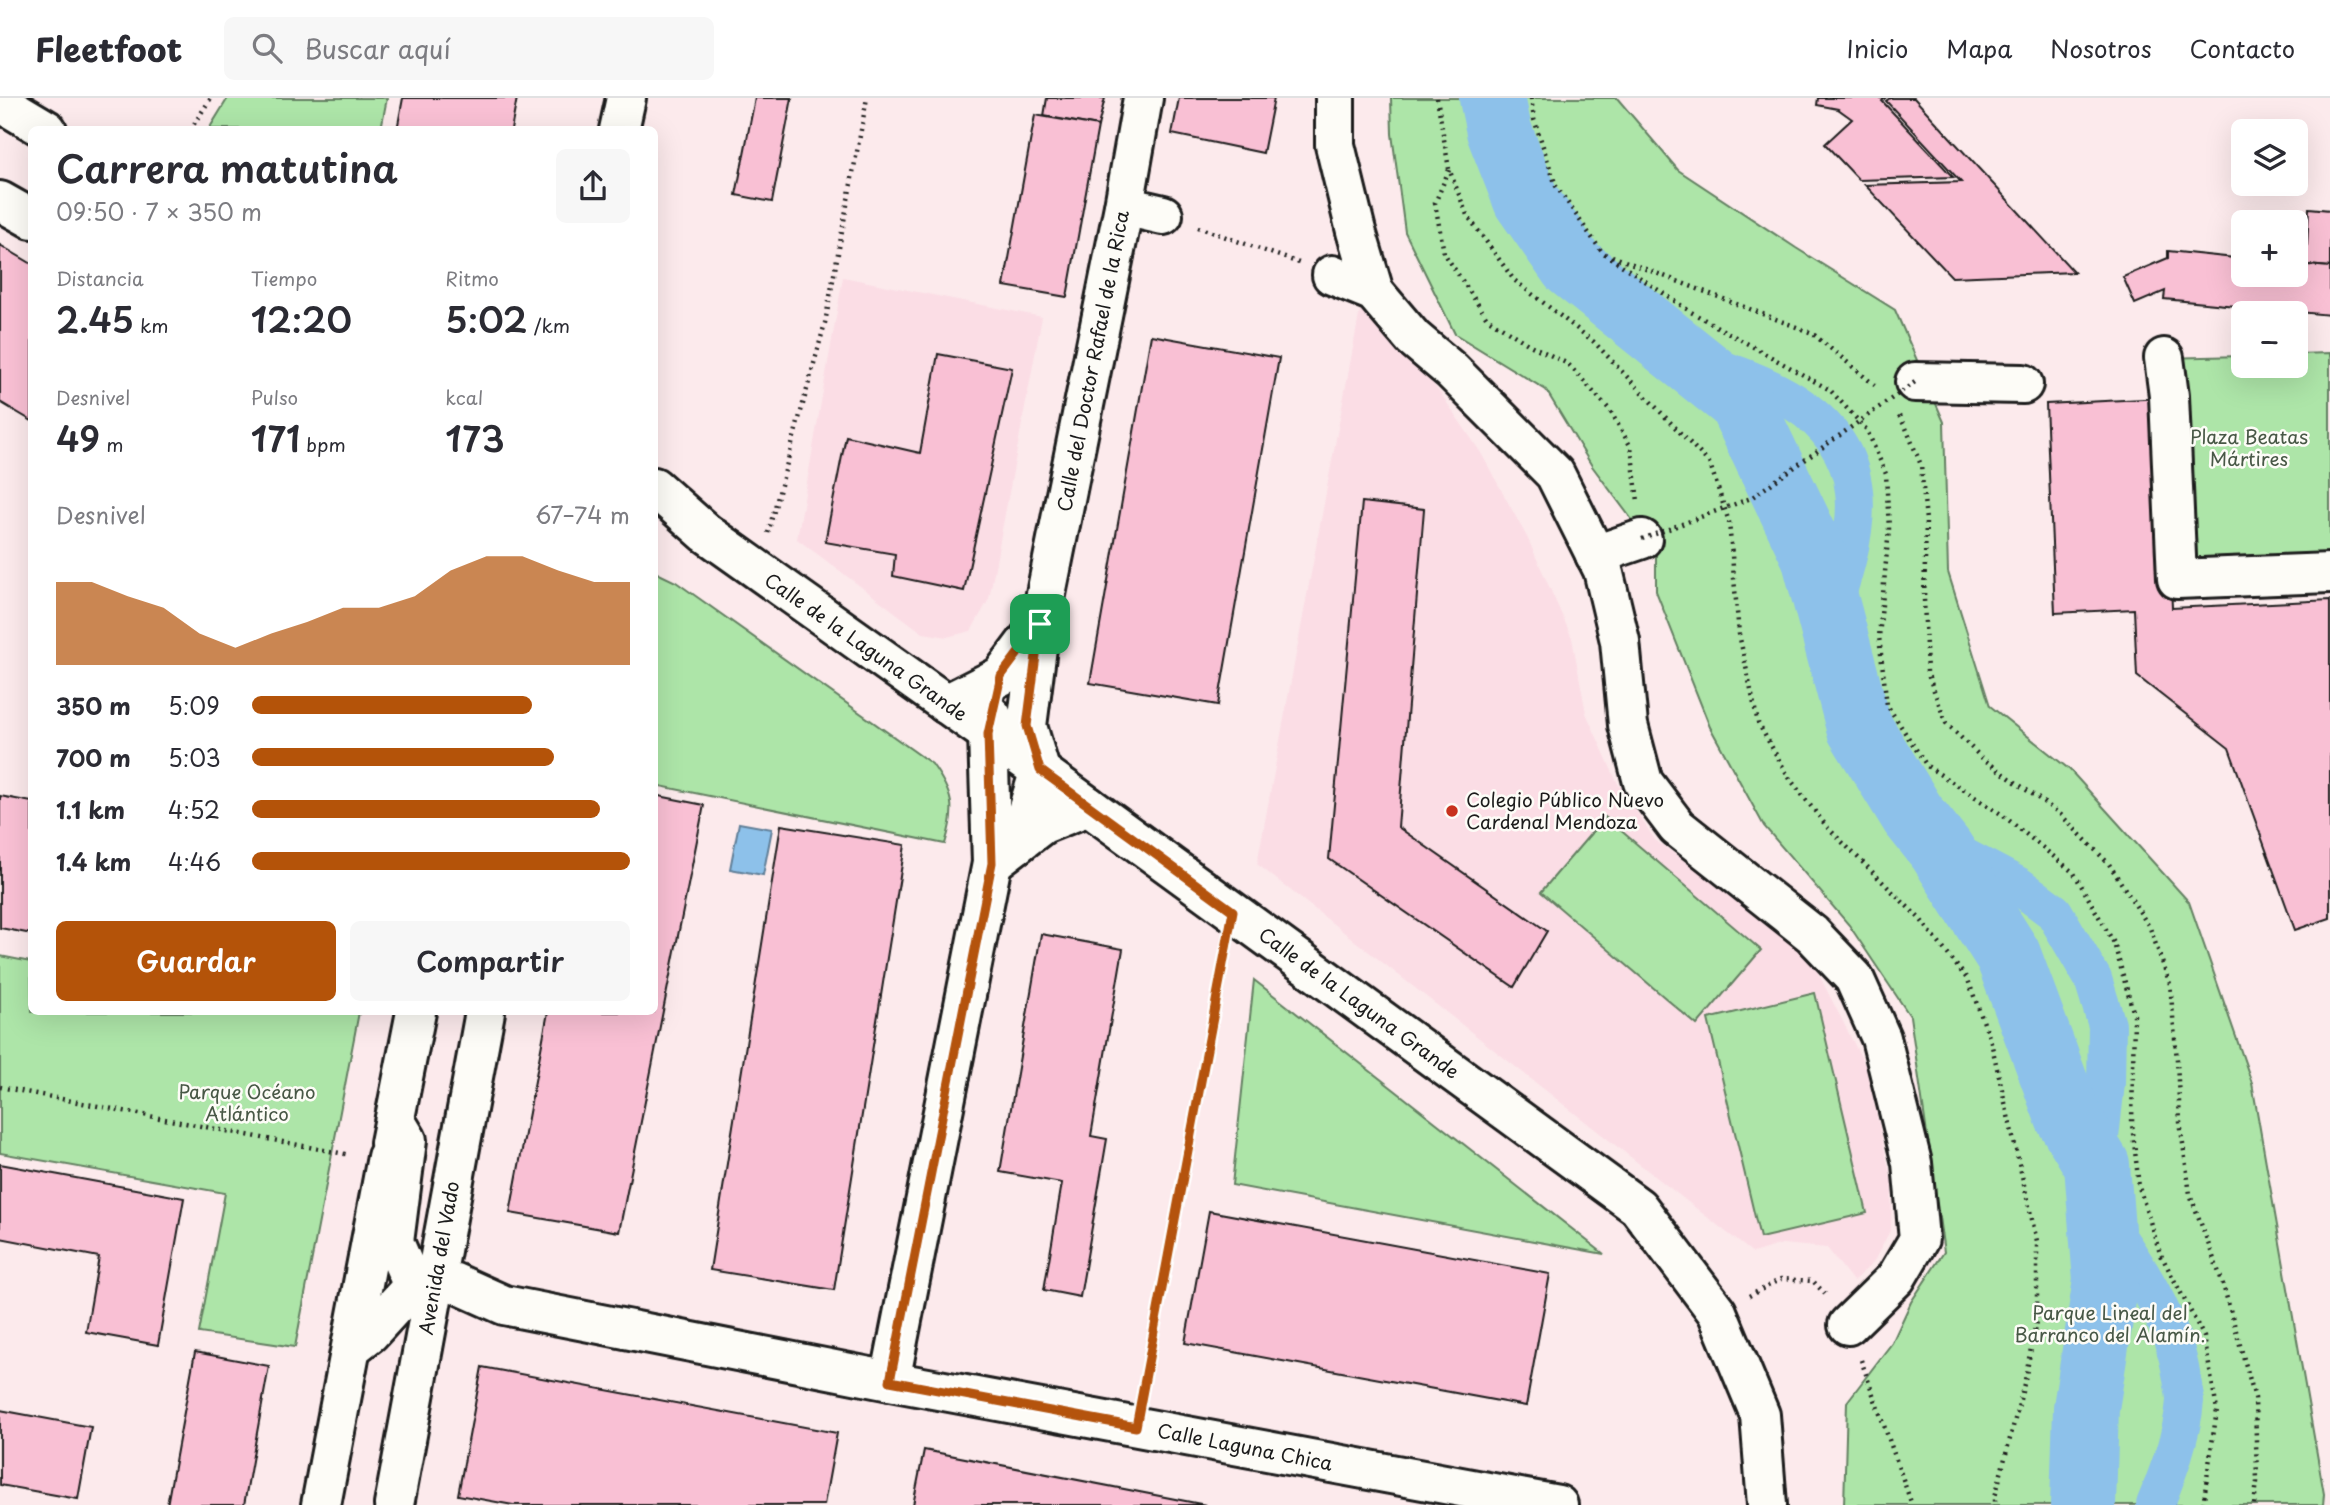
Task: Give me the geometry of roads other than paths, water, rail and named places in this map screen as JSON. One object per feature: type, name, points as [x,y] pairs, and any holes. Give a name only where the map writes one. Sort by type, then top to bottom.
[{"type":"street","points":[[620,126],[626,98]]},
{"type":"street","name":"Calle del Doctor Rafael de la Rica","points":[[1006,735],[1040,624],[1124,206],[1143,98]]},
{"type":"street","points":[[1335,98],[1335,145],[1374,292],[1413,338],[1452,371],[1555,474],[1622,546],[1603,570],[1620,641],[1628,725],[1643,782],[1677,827],[1812,934],[1854,978],[1881,1038],[1912,1163],[1919,1239],[1896,1278],[1848,1325]]},
{"type":"street","points":[[0,102],[40,126]]},
{"type":"street","points":[[0,201],[28,217]]},
{"type":"street","points":[[1124,206],[1163,215]]},
{"type":"street","points":[[1332,275],[1374,292]]},
{"type":"street","points":[[2164,358],[2169,396],[2177,579],[2330,573]]},
{"type":"street","points":[[1915,382],[2023,384]]},
{"type":"street","name":"Calle de la Laguna Grande","points":[[658,491],[706,533],[946,704],[1006,735],[1040,770],[1088,806],[1638,1207],[1717,1312],[1760,1415],[1767,1505]]},
{"type":"street","name":"Calle de la Laguna Grande","points":[[658,519],[706,533]]},
{"type":"street","points":[[946,704],[1001,676],[1040,624]]},
{"type":"street","points":[[1001,676],[1006,735],[1005,853]]},
{"type":"street","points":[[890,1381],[1005,853],[1040,770]]},
{"type":"street","points":[[1005,853],[1043,824],[1088,806]]},
{"type":"street","points":[[321,1505],[415,1015]]},
{"type":"street","name":"Avenida del Vado","points":[[394,1505],[426,1292],[484,1015]]},
{"type":"street","points":[[352,1347],[426,1292],[394,1242],[407,1140],[395,1120]]},
{"type":"street","name":"Calle Laguna Chica","points":[[426,1292],[471,1311],[505,1305],[890,1381],[1558,1505]]},
{"type":"water","points":[[739,823],[772,829],[763,875],[730,869]]},
{"type":"waterway","points":[[1492,98],[1499,131],[1526,200],[1572,266],[1740,401],[1814,556],[1859,727],[1913,815],[1941,850],[2008,955],[2068,1117],[2097,1165],[2106,1281],[2086,1408],[2083,1505]]},
{"type":"waterway","points":[[1690,360],[1769,388],[1816,419],[1834,439],[1847,463],[1855,506],[1852,538],[1830,616]]},
{"type":"waterway","points":[[1941,850],[1966,858],[2019,886],[2054,912],[2093,979],[2107,1025],[2106,1083],[2097,1165]]},
{"type":"waterway","points":[[2102,1215],[2128,1253],[2162,1313],[2171,1335],[2182,1379],[2185,1401],[2181,1428],[2155,1505]]},
{"type":"place","name":"Colegio Público Nuevo Cardenal Mendoza","points":[[1452,811]]},
{"type":"park label","name":"Plaza Beatas Mártires","points":[[2249,448]]},
{"type":"park label","name":"Parque Océano Atlántico","points":[[247,1103]]},
{"type":"park label","name":"Parque Lineal del Barranco del Alamín.","points":[[2110,1324]]}]
